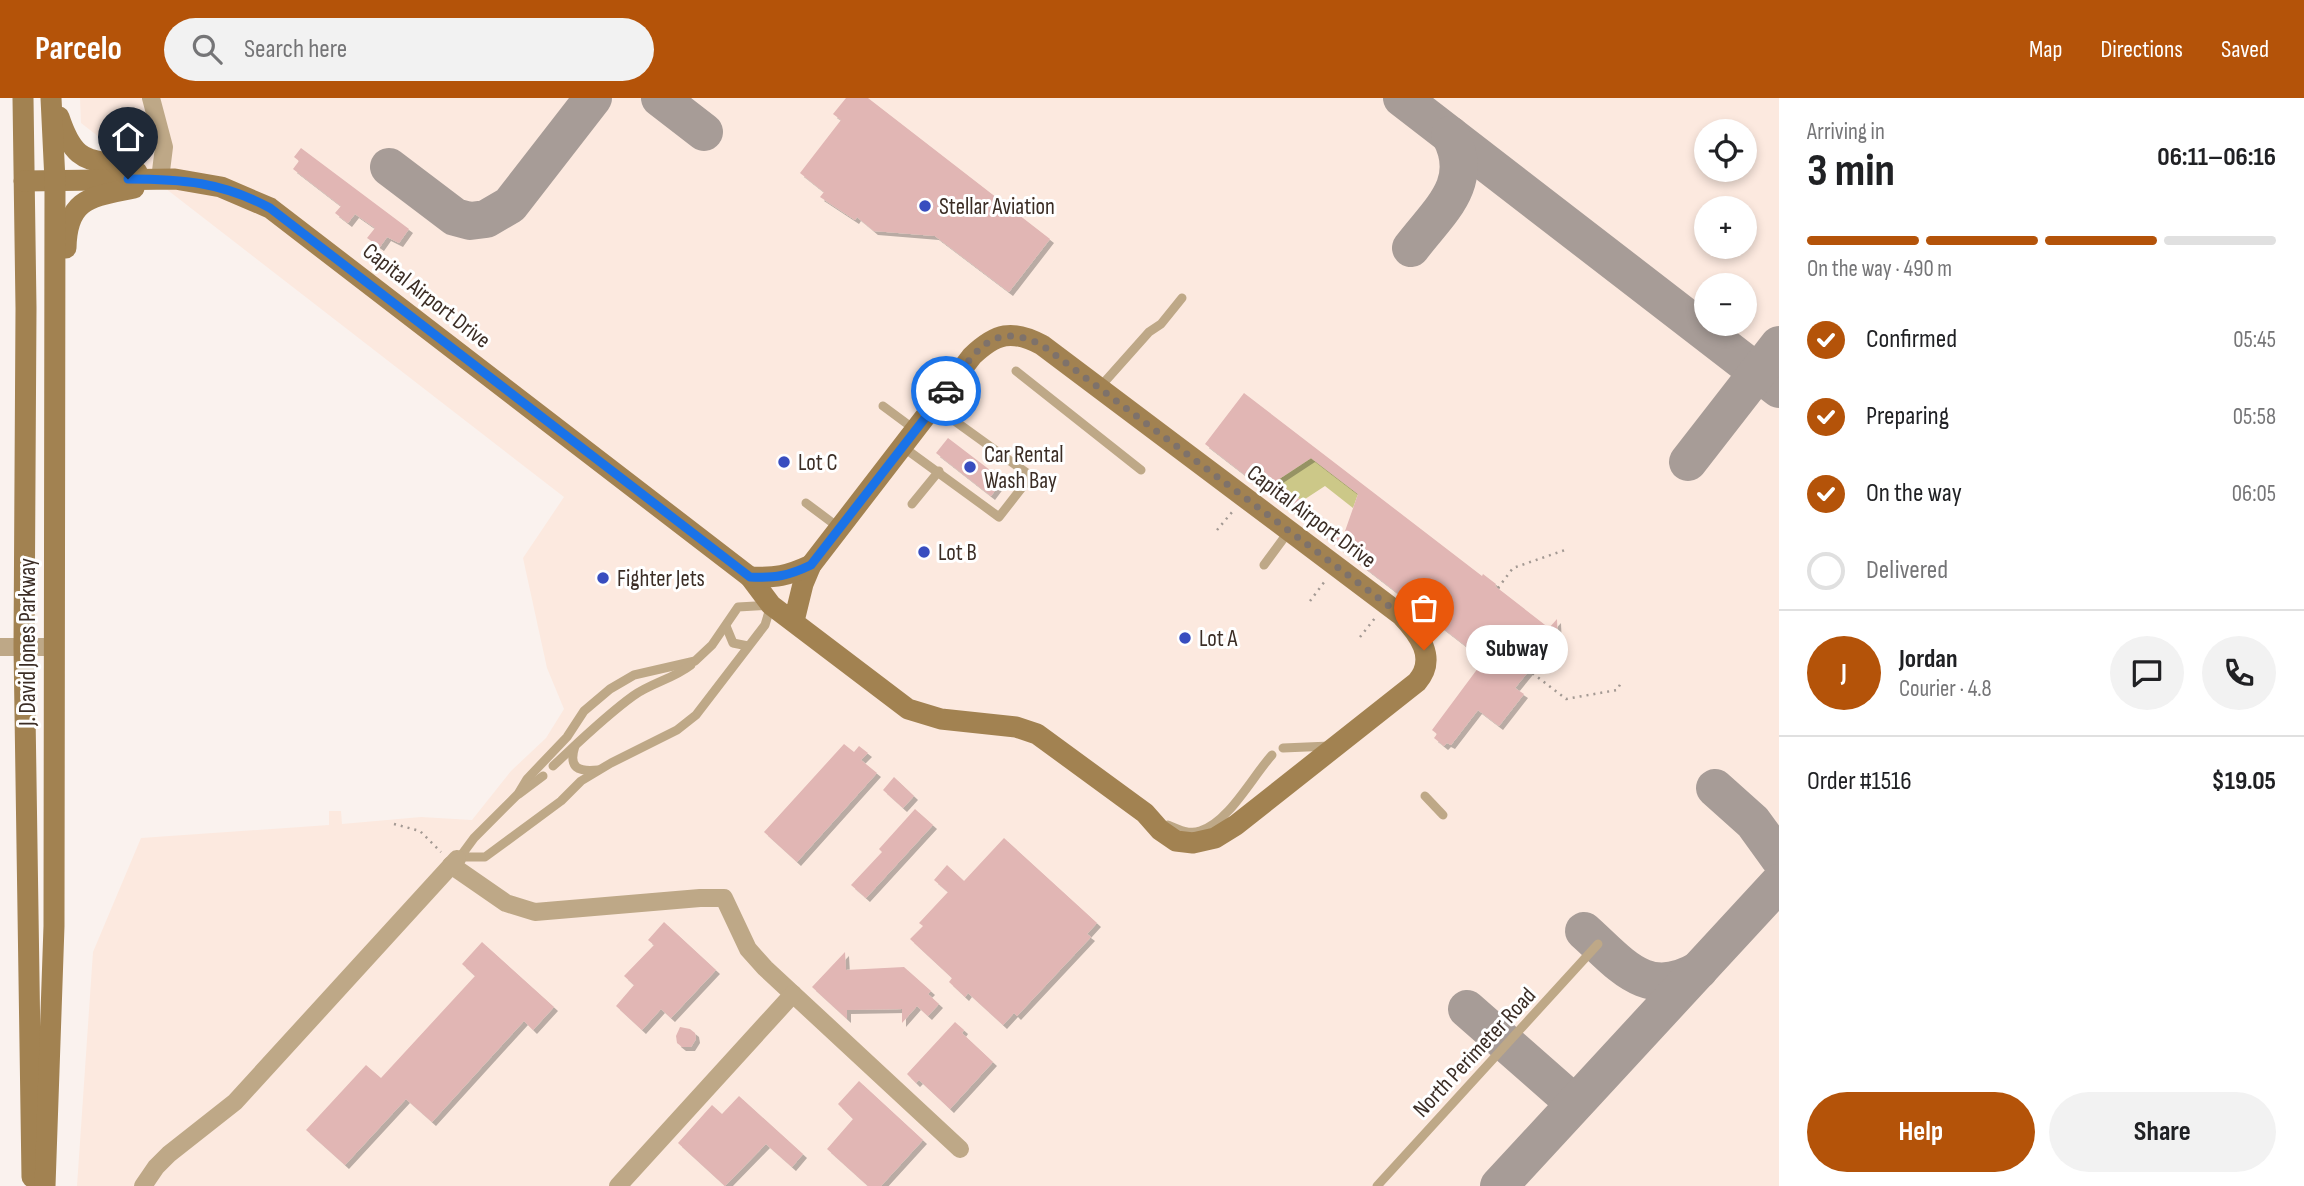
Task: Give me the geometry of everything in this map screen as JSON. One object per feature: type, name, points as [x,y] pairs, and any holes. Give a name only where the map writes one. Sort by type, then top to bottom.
[{"type":"street","name":"J. David Jones Parkway","points":[[23,98],[26,308],[24,647],[32,1186]]},
{"type":"street","name":"J. David Jones Parkway","points":[[45,1186],[54,926],[55,181],[52,98]]},
{"type":"street","points":[[52,98],[66,140],[77,151],[96,162],[156,179]]},
{"type":"street","points":[[151,98],[164,147],[156,179]]},
{"type":"street","points":[[55,415],[67,368],[66,242],[69,220],[83,202],[96,196],[138,187],[156,179]]},
{"type":"street","name":"Capital Airport Drive","points":[[24,181],[175,179],[221,187],[270,208],[750,577],[771,605],[908,709],[941,719],[1016,727],[1037,734],[1145,813],[1160,830],[1176,841],[1194,843],[1215,838],[1236,825],[1417,682],[1424,669],[1424,650],[1420,637],[1401,615],[1042,345],[1028,338],[1004,335],[990,340],[972,356],[811,565],[803,584],[794,621]]},
{"type":"street","points":[[750,577],[776,578],[811,565]]},
{"type":"street","points":[[0,646],[53,647]]},
{"type":"street","points":[[143,1186],[169,1154],[234,1102],[452,860],[506,902],[535,912],[724,898],[748,949],[765,968],[960,1149]]},
{"type":"street","points":[[618,1186],[793,995]]},
{"type":"lane","points":[[1099,388],[1149,332],[1161,324],[1181,298]]},
{"type":"lane","points":[[1016,371],[1141,470]]},
{"type":"lane","points":[[883,406],[939,471],[999,517],[1031,476],[934,406]]},
{"type":"lane","points":[[912,504],[939,471]]},
{"type":"lane","points":[[806,503],[839,528]]},
{"type":"lane","points":[[1264,565],[1289,531]]},
{"type":"lane","points":[[452,860],[485,857],[561,801],[582,781],[677,730],[696,715],[765,625],[771,605],[738,607],[705,653],[678,675],[635,695],[553,766]]},
{"type":"lane","points":[[726,626],[733,643],[748,646]]},
{"type":"lane","points":[[518,794],[527,779],[567,737],[584,711],[610,689],[634,675],[695,661]]},
{"type":"lane","points":[[567,737],[575,745]]},
{"type":"lane","points":[[575,745],[571,758],[574,764],[582,770],[601,769]]},
{"type":"lane","points":[[1283,748],[1333,746]]},
{"type":"lane","points":[[1145,813],[1181,831],[1200,831],[1222,816],[1272,755]]},
{"type":"lane","points":[[452,860],[518,794],[543,776]]},
{"type":"lane","points":[[1425,796],[1443,815]]},
{"type":"lane","name":"North Perimeter Road","points":[[1377,1186],[1598,944]]},
{"type":"path","points":[[1217,530],[1234,509]]},
{"type":"path","points":[[1498,588],[1513,568],[1564,550]]},
{"type":"path","points":[[1310,601],[1328,578]]},
{"type":"path","points":[[1360,637],[1376,616]]},
{"type":"path","points":[[1527,669],[1566,699],[1617,690],[1622,681]]},
{"type":"path","points":[[394,824],[420,831],[452,860]]},
{"type":"shaded area","points":[[80,98],[1779,98],[1779,1186],[77,1186],[93,952],[141,838],[329,825],[329,811],[341,811],[342,824],[421,817],[472,820],[511,771],[546,738],[564,709],[547,668],[523,558],[564,497],[81,123]]},
{"type":"shaded area","points":[[1311,458],[1358,494],[1353,508],[1325,486],[1302,501],[1276,481]]},
{"type":"building","points":[[846,98],[868,98],[1050,239],[1009,292],[935,236],[874,231],[857,217],[855,220],[820,197],[824,192],[800,173],[841,120],[833,114]]},
{"type":"building","points":[[301,148],[409,229],[399,243],[387,237],[380,247],[367,238],[375,228],[355,214],[348,223],[335,213],[341,206],[293,169],[299,161],[294,157]]},
{"type":"building","points":[[1244,393],[1496,584],[1495,586],[1549,628],[1557,619],[1558,644],[1551,644],[1515,688],[1524,694],[1499,726],[1478,710],[1451,745],[1447,743],[1444,746],[1434,738],[1437,734],[1432,730],[1484,660],[1205,444]],"holes":[[[1311,458],[1358,494],[1344,534],[1276,481]]]},
{"type":"building","name":"Car Rental Wash Bay","points":[[948,438],[1003,480],[991,496],[936,453]]},
{"type":"building","points":[[844,744],[854,752],[859,746],[868,753],[861,760],[877,773],[797,862],[764,832]]},
{"type":"building","points":[[894,777],[914,796],[903,808],[883,790]]},
{"type":"building","points":[[915,809],[933,825],[866,898],[851,885],[882,852],[879,849]]},
{"type":"building","points":[[1004,838],[1097,923],[1087,934],[1091,937],[1017,1016],[1014,1013],[1003,1025],[968,993],[965,997],[949,982],[952,978],[910,939],[923,926],[919,923],[948,892],[934,880],[947,865],[964,881]]},
{"type":"building","points":[[664,922],[716,970],[671,1018],[661,1009],[642,1030],[616,1006],[634,985],[624,976],[654,945],[648,940]]},
{"type":"building","points":[[482,942],[554,1007],[533,1030],[524,1021],[432,1122],[406,1099],[345,1165],[306,1130],[366,1065],[381,1078],[475,976],[462,964]]},
{"type":"building","points":[[845,952],[846,970],[904,967],[931,991],[928,994],[939,1004],[928,1016],[917,1006],[902,1023],[902,1009],[847,1010],[847,1019],[812,987]]},
{"type":"building","points":[[955,1022],[964,1030],[962,1033],[993,1062],[950,1109],[919,1080],[916,1083],[907,1074]]},
{"type":"building","points":[[680,1027],[695,1033],[696,1039],[691,1047],[682,1047],[677,1043],[676,1036]]},
{"type":"building","points":[[859,1081],[923,1140],[881,1186],[868,1186],[827,1149],[853,1119],[838,1104]]},
{"type":"building","points":[[739,1096],[803,1154],[792,1167],[766,1144],[725,1186],[678,1143],[712,1105],[722,1114]]},
{"type":"taxiway","points":[[389,167],[455,217],[470,221],[486,219],[510,205],[593,98]]},
{"type":"taxiway","points":[[660,98],[704,132]]},
{"type":"taxiway","points":[[1402,98],[1779,389]]},
{"type":"taxiway","points":[[1411,248],[1451,196],[1456,182],[1459,168],[1457,152],[1450,135]]},
{"type":"taxiway","points":[[1688,462],[1779,345]]},
{"type":"taxiway","points":[[1715,788],[1753,822],[1779,858]]},
{"type":"taxiway","points":[[1499,1186],[1779,883]]},
{"type":"taxiway","points":[[1584,931],[1623,966],[1649,980],[1664,982],[1680,979],[1699,970]]},
{"type":"taxiway","points":[[1467,1009],[1574,1103]]},
{"type":"way so far","points":[[946,391],[972,356],[990,340],[1004,335],[1017,335],[1042,345],[1401,615],[1420,637],[1424,650]]},
{"type":"place","name":"Stellar Aviation","points":[[925,206]]},
{"type":"place","name":"Lot C","points":[[784,462]]},
{"type":"place","name":"Car Rental Wash Bay","points":[[970,467]]},
{"type":"place","name":"Lot B","points":[[924,552]]},
{"type":"place","name":"Fighter Jets","points":[[603,578]]},
{"type":"place","name":"Lot A","points":[[1185,638]]},
{"type":"place","name":"Subway","points":[[1424,650]]},
{"type":"route","points":[[128,179],[175,179],[205,183],[237,192],[270,208],[750,577],[776,578],[811,565],[946,391]]}]
